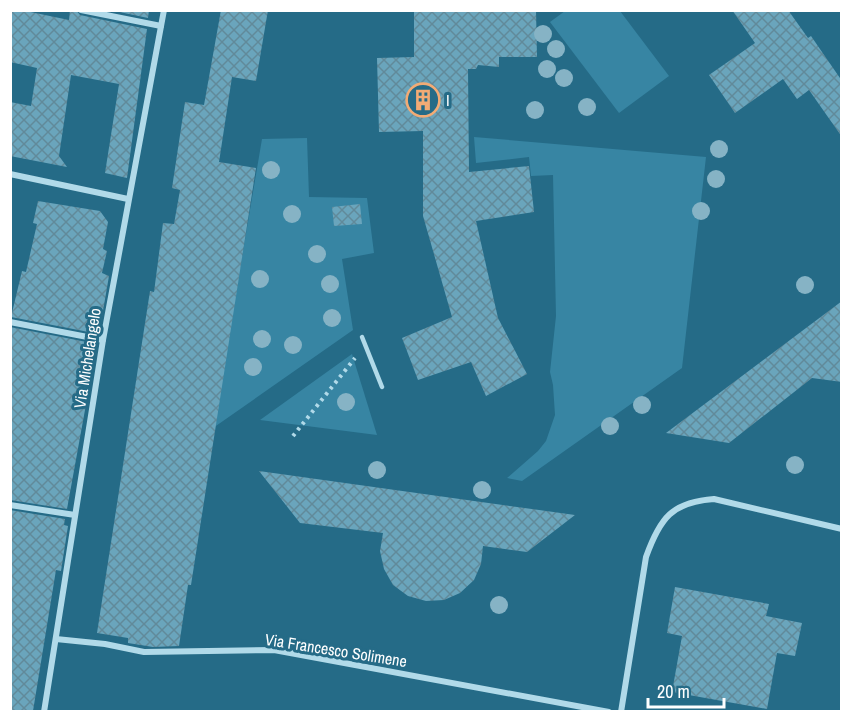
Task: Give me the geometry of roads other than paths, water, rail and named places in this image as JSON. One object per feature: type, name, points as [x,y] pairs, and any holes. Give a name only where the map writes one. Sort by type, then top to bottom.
[{"type":"street","points":[[81,10],[161,26]]},
{"type":"street","name":"Via Michelangelo","points":[[44,711],[103,340],[164,10]]},
{"type":"street","points":[[10,174],[128,199]]},
{"type":"street","points":[[10,322],[103,340]]},
{"type":"street","points":[[621,711],[646,557],[652,540],[664,521],[678,506],[695,500],[714,499],[842,529]]},
{"type":"street","points":[[10,505],[75,515]]},
{"type":"street","name":"Via Francesco Solimene","points":[[56,639],[105,644],[144,652],[274,650],[609,711]]},
{"type":"lane","points":[[362,337],[382,387]]},
{"type":"place","name":"I","points":[[423,100]]}]
